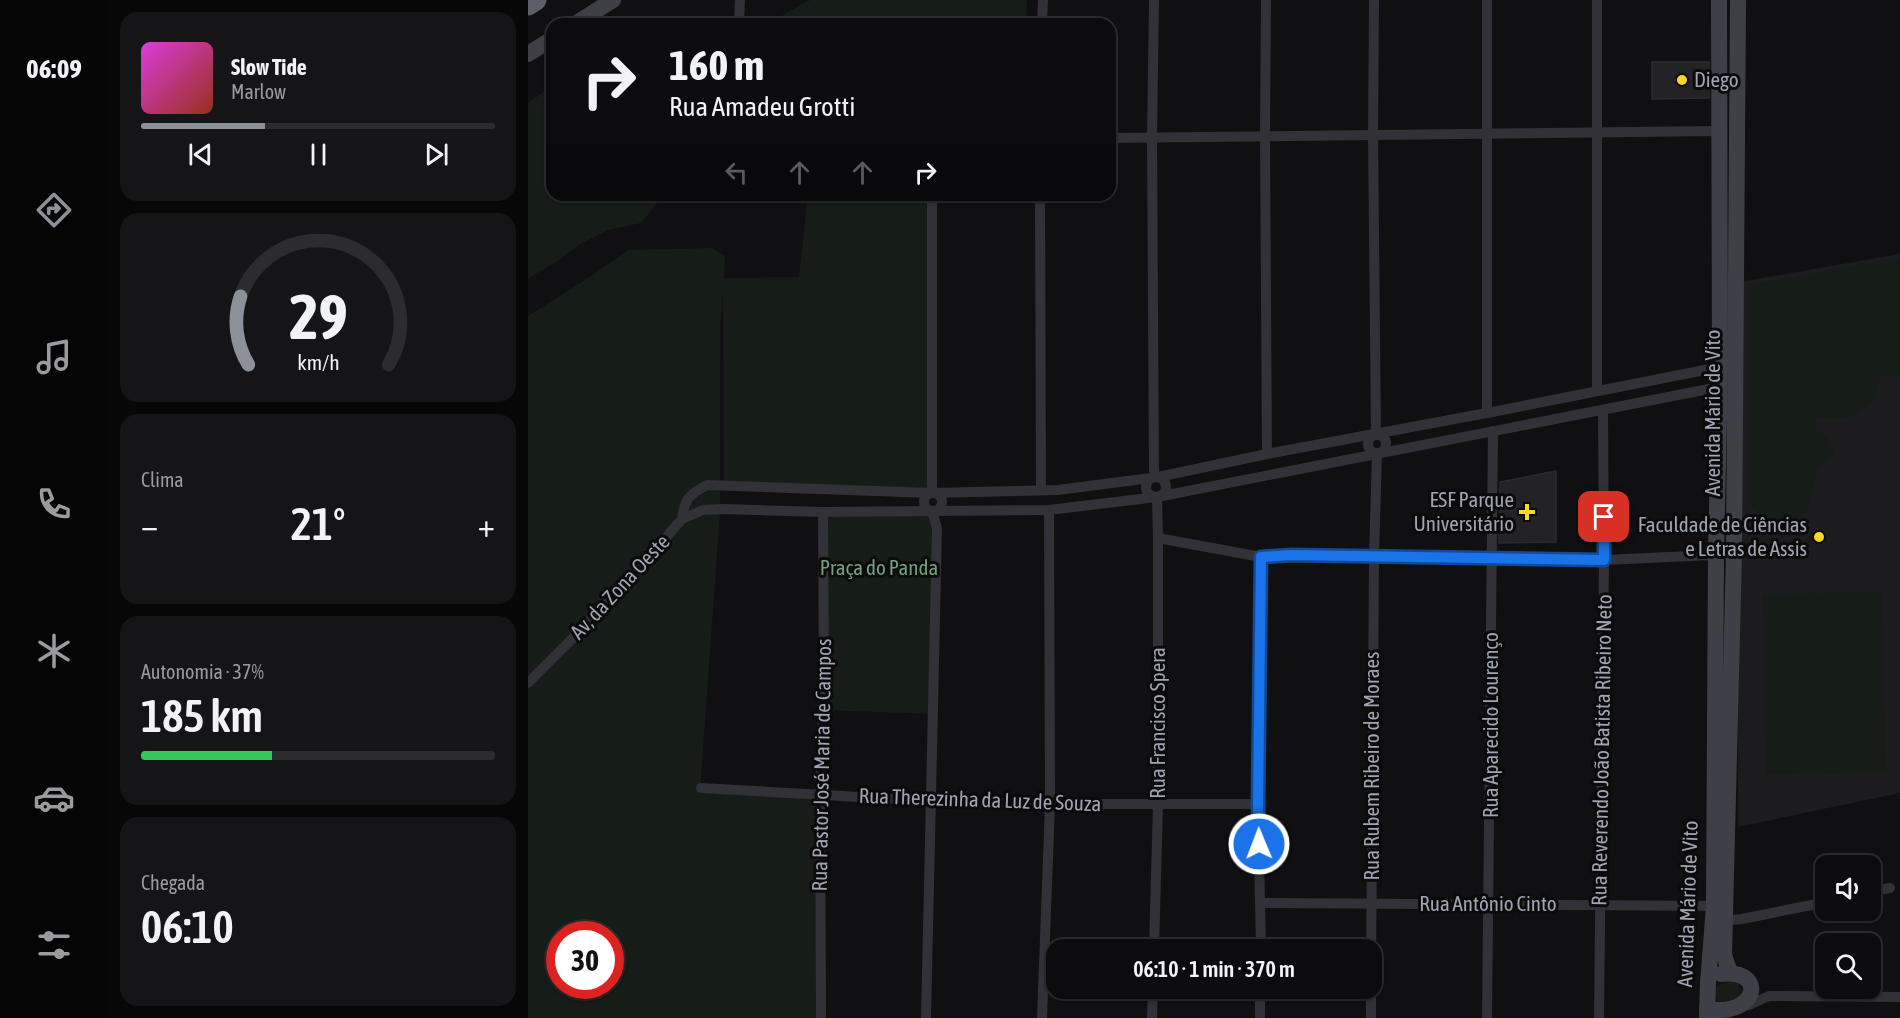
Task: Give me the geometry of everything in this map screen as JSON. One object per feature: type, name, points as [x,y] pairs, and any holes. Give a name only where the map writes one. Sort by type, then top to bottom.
[{"type":"highway","points":[[528,5],[536,0]]},
{"type":"main road","points":[[585,18],[613,0]]},
{"type":"main road","name":"Avenida Mário de Vito","points":[[1707,1014],[1708,983],[1720,914],[1734,554],[1725,396],[1720,367],[1719,0]]},
{"type":"main road","name":"Avenida Mário de Vito","points":[[1730,973],[1724,955],[1720,914],[1716,554],[1725,396],[1738,0]]},
{"type":"main road","points":[[528,54],[546,43]]},
{"type":"main road","points":[[1720,48],[1738,48]]},
{"type":"main road","points":[[1707,1014],[1729,1018],[1741,1014],[1751,999],[1751,990],[1747,981],[1739,976],[1722,973],[1708,983]]},
{"type":"street","points":[[739,18],[740,0]]},
{"type":"street","points":[[1042,18],[1043,0]]},
{"type":"street","points":[[1154,0],[1152,137],[1154,477]]},
{"type":"street","points":[[1266,0],[1267,454]]},
{"type":"street","points":[[1374,0],[1376,434]]},
{"type":"street","points":[[1487,0],[1487,413]]},
{"type":"street","points":[[1597,0],[1597,390]]},
{"type":"street","points":[[1116,138],[1720,131]]},
{"type":"street","points":[[932,201],[932,493]]},
{"type":"street","points":[[1040,201],[1041,490]]},
{"type":"street","points":[[682,519],[687,499],[697,490],[707,486],[932,493],[1058,490],[1154,477],[1720,367]]},
{"type":"street","name":"Av, da Zona Oeste","points":[[528,683],[612,599],[682,519],[703,510],[823,512],[1049,510],[1157,497],[1603,410],[1725,396]]},
{"type":"street","name":"Rua Reverendo João Batista Ribeiro Neto","points":[[1599,1018],[1604,560],[1603,410]]},
{"type":"street","name":"Rua Aparecido Lourenço","points":[[1487,1018],[1492,431]]},
{"type":"street","name":"Rua Rubem Ribeiro de Moraes","points":[[1371,939],[1377,453],[1385,449],[1386,441],[1376,434]]},
{"type":"street","name":"Rua Francisco Spera","points":[[1154,477],[1148,480],[1146,487],[1148,493],[1157,497],[1158,538],[1158,804],[1154,939]]},
{"type":"street","points":[[926,1018],[937,528],[932,511],[925,506],[924,500],[932,493]]},
{"type":"street","points":[[1042,1018],[1050,804],[1049,510]]},
{"type":"street","name":"Rua Pastor José Maria de Campos","points":[[821,1018],[820,794],[824,688],[823,512]]},
{"type":"street","points":[[1158,538],[1261,557],[1291,555],[1604,560],[1734,554]]},
{"type":"street","points":[[1261,557],[1258,804],[1261,939]]},
{"type":"street","name":"Rua Therezinha da Luz de Souza","points":[[701,789],[930,801],[1050,804],[1258,804]]},
{"type":"street","points":[[1881,890],[1890,888]]},
{"type":"street","name":"Rua Antônio Cinto","points":[[1261,903],[1601,904],[1720,914],[1742,919],[1815,904]]},
{"type":"street","points":[[1747,981],[1769,996]]},
{"type":"street","points":[[1749,1005],[1769,996],[1900,997]]},
{"type":"street","points":[[1152,1018],[1153,999]]},
{"type":"street","points":[[1260,999],[1260,1018]]},
{"type":"street","points":[[1371,999],[1371,1018]]},
{"type":"shaded area","name":"Faculdade de Ciências e Letras de Assis","points":[[1900,254],[1900,793],[1738,827],[1739,282]]},
{"type":"green space","points":[[810,0],[1027,0],[1026,18],[778,18]]},
{"type":"green space","points":[[546,90],[546,201],[658,202],[641,223],[608,230],[580,244],[555,263],[528,278],[528,103]]},
{"type":"green space","points":[[807,201],[928,201],[927,491],[724,485],[723,290],[720,328],[720,512],[700,791],[819,797],[819,1018],[528,1018],[528,316],[629,250],[712,248],[725,256],[724,278],[799,277]]},
{"type":"green space","points":[[1900,258],[1900,377],[1880,377],[1873,402],[1850,418],[1815,418],[1814,429],[1826,437],[1835,453],[1816,471],[1814,488],[1807,507],[1793,532],[1781,534],[1748,504],[1749,285]]},
{"type":"green space","name":"Praça do Panda","points":[[929,510],[937,528],[932,714],[823,710],[823,512]]},
{"type":"green space","points":[[1882,593],[1886,772],[1766,774],[1763,594]]},
{"type":"green space","points":[[1735,981],[1741,989],[1737,1004],[1718,1002],[1716,988],[1725,982]]},
{"type":"building","name":"Diego","points":[[1652,62],[1709,62],[1709,98],[1652,99]]},
{"type":"building","name":"ESF Parque Universitário","points":[[1556,471],[1556,542],[1499,543],[1500,482]]},
{"type":"place","name":"Diego","points":[[1682,80]]},
{"type":"place","name":"ESF Parque Universitário","points":[[1527,512]]},
{"type":"place","name":"Faculdade de Ciências e Letras de Assis","points":[[1819,537]]},
{"type":"route","points":[[1259,844],[1261,557],[1291,555],[1604,560],[1604,517]]}]
